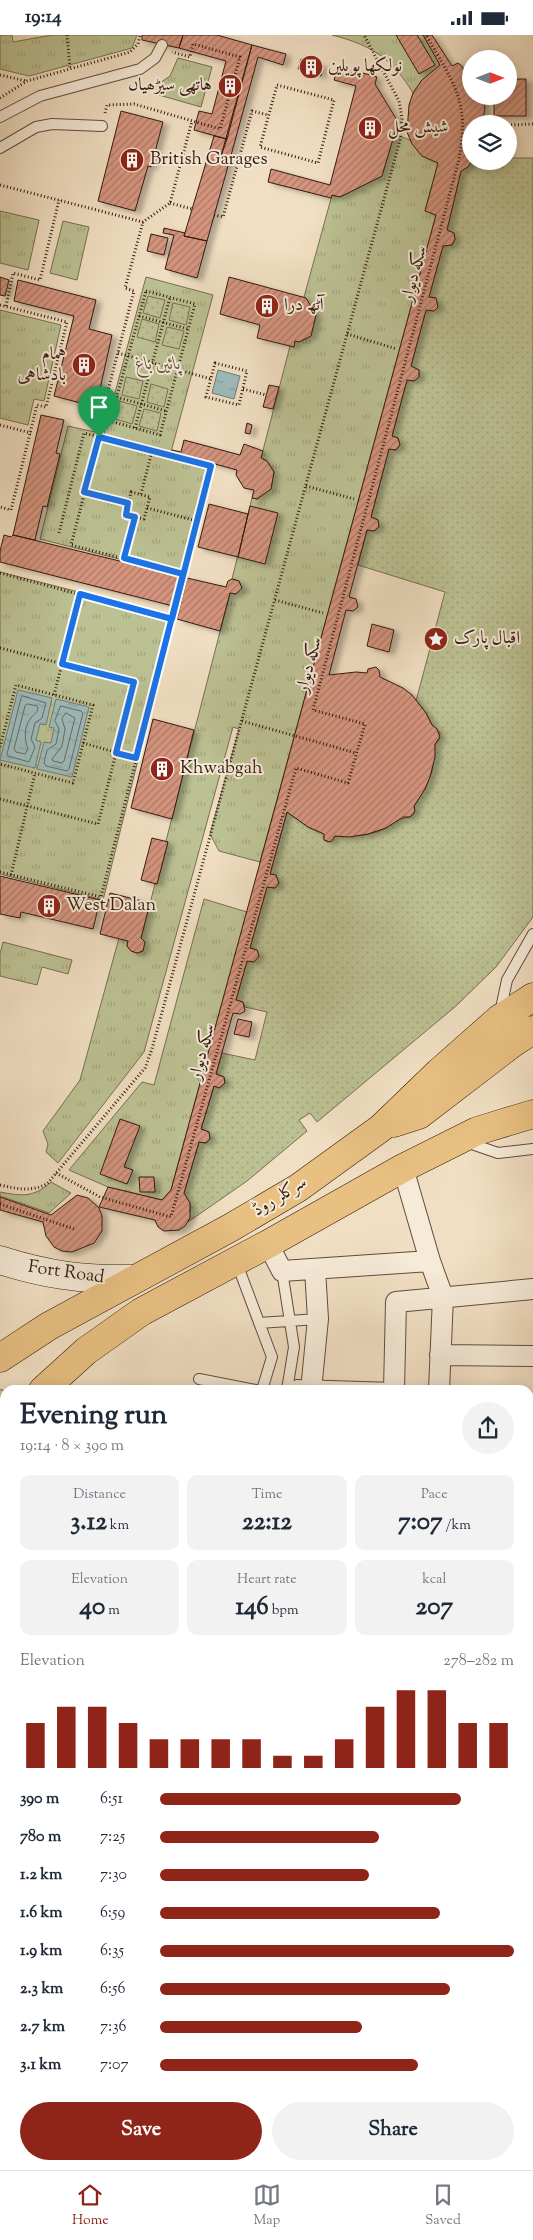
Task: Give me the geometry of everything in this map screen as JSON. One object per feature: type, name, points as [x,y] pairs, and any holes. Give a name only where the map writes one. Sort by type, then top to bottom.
[{"type":"main road","name":"سرکلر روڈ","points":[[0,1358],[48,1326],[230,1228],[298,1188],[381,1128],[439,1072],[499,1019],[533,997]]},
{"type":"main road","points":[[381,1128],[420,1115],[513,1043],[533,1030]]},
{"type":"main road","points":[[469,1135],[533,1098]]},
{"type":"main road","name":"سرکلر روڈ","points":[[48,1385],[63,1370],[112,1331],[140,1312],[268,1244],[403,1168],[469,1135],[533,1114]]},
{"type":"street","points":[[403,1168],[430,1261],[443,1297],[439,1385]]},
{"type":"street","points":[[268,1244],[282,1271],[430,1261]]},
{"type":"street","name":"Fort Road","points":[[0,1260],[32,1270],[92,1280],[134,1279]]},
{"type":"street","points":[[311,1385],[318,1319],[315,1269]]},
{"type":"street","points":[[394,1385],[396,1302],[533,1289]]},
{"type":"street","points":[[440,1355],[533,1356]]},
{"type":"lane","points":[[0,117],[40,96],[140,69],[150,63],[161,47]]},
{"type":"lane","points":[[0,148],[36,127],[52,124],[102,126]]},
{"type":"lane","points":[[499,1019],[506,980],[533,934]]},
{"type":"lane","points":[[469,1135],[498,1153],[533,1149]]},
{"type":"lane","points":[[236,1261],[272,1357],[264,1385]]},
{"type":"lane","points":[[282,1271],[294,1347],[289,1385]]},
{"type":"lane","points":[[259,1323],[318,1319]]},
{"type":"lane","points":[[199,1379],[230,1385]]},
{"type":"path","points":[[66,35],[70,67]]},
{"type":"path","points":[[0,98],[27,81],[130,51],[138,44],[140,35]]},
{"type":"path","points":[[0,1185],[34,1190],[47,1184],[145,1068],[152,1049],[400,140],[402,118],[399,101],[364,35]]},
{"type":"path","name":"سکه دیوار","points":[[56,1173],[100,1197],[172,1217],[296,768],[348,783],[364,724],[313,710],[463,141],[463,109],[457,89],[426,35]]},
{"type":"path","points":[[102,126],[107,105],[134,104],[220,129],[240,57],[193,43],[190,57],[161,47]]},
{"type":"path","points":[[0,75],[27,81]]},
{"type":"path","points":[[277,85],[334,100],[318,163],[260,147],[268,115],[277,85]]},
{"type":"path","points":[[214,215],[223,217],[252,111],[268,115]]},
{"type":"path","points":[[183,574],[71,545],[99,437],[101,417],[134,291],[125,288],[143,221],[170,203],[192,121]]},
{"type":"path","points":[[517,125],[533,124]]},
{"type":"path","points":[[0,185],[143,221]]},
{"type":"path","points":[[6,306],[13,273],[40,280],[59,200]]},
{"type":"path","points":[[170,203],[192,209]]},
{"type":"path","points":[[146,291],[170,297],[195,304],[160,435],[110,421],[146,291]]},
{"type":"path","points":[[135,428],[170,297]]},
{"type":"path","points":[[0,305],[67,322],[46,407],[37,405],[11,510],[0,507]]},
{"type":"path","points":[[139,316],[188,329]]},
{"type":"path","points":[[347,334],[397,349]]},
{"type":"path","points":[[118,353],[211,379]]},
{"type":"path","points":[[215,363],[247,371],[239,405],[206,397],[211,379],[215,363]]},
{"type":"path","points":[[243,389],[266,395]]},
{"type":"path","points":[[117,397],[166,411]]},
{"type":"path","points":[[0,425],[31,433]]},
{"type":"path","points":[[0,872],[101,897],[211,466],[84,433],[59,533]]},
{"type":"path","points":[[141,494],[152,451]]},
{"type":"path","points":[[306,486],[354,499]]},
{"type":"path","points":[[84,492],[128,503]]},
{"type":"path","points":[[131,492],[141,494],[150,497],[144,519],[126,515],[131,492]]},
{"type":"path","points":[[147,508],[197,521]]},
{"type":"path","points":[[124,558],[135,517]]},
{"type":"path","points":[[0,573],[172,619]]},
{"type":"path","points":[[54,695],[80,594]]},
{"type":"path","points":[[275,600],[323,613]]},
{"type":"path","points":[[0,648],[134,682],[98,824],[0,799]]},
{"type":"path","points":[[0,747],[16,685],[93,705],[73,783],[0,764]]},
{"type":"path","points":[[242,721],[356,753]]},
{"type":"path","points":[[0,724],[6,725]]},
{"type":"path","points":[[83,743],[136,758]]},
{"type":"path","points":[[10,875],[35,773]]},
{"type":"path","points":[[0,1205],[74,1229]]},
{"type":"green space","points":[[0,35],[12,35],[13,42],[52,35],[137,35],[132,48],[29,76],[0,69]]},
{"type":"green space","points":[[332,35],[423,35],[440,65],[422,80],[413,93],[397,71],[379,55],[358,43]]},
{"type":"green space","points":[[178,58],[212,67],[201,107],[159,95],[157,85],[170,76]]},
{"type":"green space","points":[[394,134],[410,140],[422,156],[438,163],[425,211],[436,215],[260,862],[219,851],[210,834],[239,729],[233,727],[144,1052],[58,1163],[46,1152],[48,1144],[43,1131],[80,1080],[119,938],[128,941],[127,946],[131,951],[137,953],[143,951],[141,938],[168,842],[166,841],[230,593],[236,594],[242,588],[239,581],[232,579],[252,498],[257,499],[271,489],[274,472],[267,461],[261,458],[290,346],[294,347],[295,341],[299,342],[311,336],[316,315],[304,297],[332,195],[340,197],[382,176]]},
{"type":"green space","name":"اقبال پارک","points":[[517,158],[533,158],[533,917],[496,967],[456,1006],[317,1122],[310,1113],[299,1120],[307,1131],[247,1181],[188,1222],[191,1207],[184,1193],[199,1142],[206,1143],[210,1139],[209,1132],[201,1129],[214,1086],[219,1088],[225,1083],[224,1077],[216,1074],[222,1053],[255,1060],[267,1012],[245,1007],[243,1002],[236,1000],[247,961],[254,962],[259,956],[257,950],[250,948],[267,887],[275,888],[279,883],[276,875],[270,874],[287,812],[308,827],[324,834],[324,840],[327,842],[333,841],[335,836],[374,833],[414,814],[414,806],[425,789],[432,771],[435,744],[439,740],[440,733],[432,725],[426,713],[416,701],[445,592],[358,565],[367,530],[374,531],[379,527],[378,520],[371,517],[389,449],[396,450],[400,445],[398,438],[392,436],[407,380],[414,381],[419,377],[419,370],[411,366],[426,310],[434,311],[438,307],[436,298],[429,297],[443,246],[452,245],[455,239],[454,233],[447,230],[461,171],[517,170]]},
{"type":"green space","points":[[0,211],[39,220],[28,270],[0,263]]},
{"type":"green space","points":[[63,221],[89,227],[77,280],[50,273]]},
{"type":"green space","name":"پائیں باغ","points":[[146,277],[213,295],[171,452],[214,464],[186,576],[40,539],[68,426],[104,434]]},
{"type":"green space","points":[[148,296],[165,300],[160,318],[143,313]]},
{"type":"green space","points":[[173,303],[190,307],[186,325],[169,320]]},
{"type":"green space","points":[[0,310],[61,325],[44,401],[34,399],[28,425],[0,418]]},
{"type":"green space","points":[[142,319],[159,324],[155,342],[137,337]]},
{"type":"green space","points":[[167,327],[184,331],[179,349],[162,345]]},
{"type":"green space","points":[[126,377],[143,381],[139,399],[122,395]]},
{"type":"green space","points":[[151,384],[168,389],[164,407],[147,402]]},
{"type":"green space","points":[[119,401],[137,406],[132,424],[115,419]]},
{"type":"green space","points":[[144,409],[161,413],[157,431],[139,426]]},
{"type":"green space","points":[[0,572],[174,616],[103,900],[0,874]]},
{"type":"green space","points":[[204,899],[247,912],[171,1190],[162,1200],[108,1187],[69,1170],[142,1082],[154,1085]]},
{"type":"green space","points":[[3,942],[72,960],[68,974],[42,967],[37,985],[0,976],[0,954]]},
{"type":"green space","points":[[51,1182],[71,1193],[49,1213],[0,1196],[0,1192],[27,1195],[39,1191]]},
{"type":"water","points":[[218,370],[240,376],[234,399],[212,393]]},
{"type":"water","points":[[18,690],[52,698],[46,725],[40,724],[36,740],[41,742],[35,768],[0,760]]},
{"type":"water","points":[[56,699],[89,707],[72,777],[37,769],[44,742],[51,743],[54,728],[49,727]]},
{"type":"building","points":[[142,35],[183,35],[179,48],[142,40]]},
{"type":"building","name":"ہاتھی سیڑھیاں","points":[[183,35],[217,35],[252,45],[227,139],[194,130],[199,111],[212,114],[226,61],[179,48]]},
{"type":"building","points":[[396,35],[417,35],[435,65],[419,74]]},
{"type":"building","points":[[423,35],[432,35],[452,66],[458,63],[462,66],[462,105],[484,105],[484,115],[462,115],[463,170],[447,230],[454,233],[455,239],[452,245],[443,246],[429,297],[436,298],[438,307],[434,311],[426,310],[411,366],[419,370],[419,377],[414,381],[407,380],[392,436],[398,438],[400,445],[396,450],[389,449],[371,517],[378,520],[379,527],[374,531],[367,530],[349,597],[356,599],[358,607],[353,611],[346,610],[329,675],[356,672],[367,673],[368,669],[376,667],[379,670],[380,677],[403,688],[412,695],[426,713],[432,725],[437,729],[440,737],[435,744],[435,757],[430,777],[414,806],[415,811],[410,817],[403,817],[386,828],[368,834],[349,837],[335,836],[330,842],[324,840],[324,834],[308,827],[287,812],[270,874],[276,875],[279,883],[275,888],[267,887],[250,948],[257,950],[259,956],[254,962],[247,961],[236,1000],[243,1002],[245,1011],[240,1014],[233,1013],[216,1074],[224,1077],[225,1083],[219,1088],[214,1086],[201,1129],[209,1132],[210,1139],[206,1143],[199,1142],[184,1193],[190,1203],[190,1218],[185,1226],[179,1230],[164,1231],[158,1227],[155,1220],[99,1207],[108,1187],[162,1200],[171,1190],[436,215],[425,211],[438,163],[422,156],[412,144],[407,132],[409,105],[413,93],[422,80],[440,65]]},
{"type":"building","points":[[252,45],[286,54],[283,65],[258,57],[230,159],[221,156]]},
{"type":"building","name":"نولکھا پویلین","points":[[301,59],[323,65],[321,76],[298,69]]},
{"type":"building","name":"شیش محل","points":[[338,69],[361,76],[363,73],[377,77],[375,84],[398,122],[382,176],[340,197],[332,195],[331,198],[268,182],[271,169],[330,185],[356,86],[334,80]]},
{"type":"building","points":[[518,79],[526,79],[526,116],[494,115],[494,105],[518,105]]},
{"type":"building","name":"British Garages","points":[[121,111],[163,122],[151,167],[148,166],[135,211],[98,201]]},
{"type":"building","points":[[214,136],[227,139],[221,156],[230,159],[207,241],[184,236]]},
{"type":"building","points":[[164,228],[185,233],[184,236],[207,241],[197,278],[165,269],[174,235],[163,233]]},
{"type":"building","points":[[151,234],[168,238],[164,255],[147,251]]},
{"type":"building","points":[[0,277],[9,280],[5,296],[0,295]]},
{"type":"building","name":"آٹھ درا","points":[[229,277],[306,298],[316,315],[311,336],[299,342],[295,341],[294,347],[257,338],[260,325],[220,314]]},
{"type":"building","name":"ہمام بادشاہی","points":[[18,280],[96,300],[89,329],[112,335],[96,407],[54,396],[74,316],[14,301]]},
{"type":"building","points":[[269,385],[279,387],[273,409],[263,407]]},
{"type":"building","points":[[41,415],[64,420],[56,453],[60,454],[47,507],[43,506],[35,540],[13,535]]},
{"type":"building","points":[[247,423],[252,425],[250,434],[245,433]]},
{"type":"building","points":[[184,440],[240,455],[244,444],[263,451],[261,458],[267,461],[274,472],[271,489],[257,499],[252,498],[254,490],[244,488],[236,475],[237,470],[171,452],[172,450],[181,452]]},
{"type":"building","points":[[209,504],[248,514],[238,557],[198,547]]},
{"type":"building","points":[[250,506],[278,513],[265,564],[238,557]]},
{"type":"building","points":[[4,535],[11,537],[13,535],[181,576],[173,606],[0,562],[0,551]]},
{"type":"building","points":[[187,578],[226,587],[228,581],[232,579],[239,581],[242,588],[236,594],[230,593],[220,631],[177,619]]},
{"type":"building","points":[[372,624],[394,630],[389,652],[367,646]]},
{"type":"building","name":"Khwabgah","points":[[153,719],[194,730],[172,819],[131,808]]},
{"type":"building","points":[[152,838],[168,842],[157,884],[141,880]]},
{"type":"building","name":"West Dalan","points":[[0,876],[100,900],[93,929],[21,912],[20,918],[0,914]]},
{"type":"building","points":[[110,893],[150,903],[141,938],[145,942],[143,951],[137,953],[131,951],[127,946],[128,941],[100,934]]},
{"type":"building","points":[[238,1019],[252,1022],[249,1037],[234,1034]]},
{"type":"building","points":[[120,1119],[140,1126],[124,1167],[133,1170],[127,1184],[100,1174]]},
{"type":"building","points":[[139,1177],[154,1177],[155,1192],[140,1192]]},
{"type":"building","points":[[77,1195],[88,1198],[99,1208],[102,1216],[102,1231],[94,1243],[72,1252],[62,1251],[54,1247],[46,1236],[43,1222],[0,1210],[0,1197],[51,1215]]},
{"type":"place","name":"نولکھا پویلین","points":[[311,67]]},
{"type":"place","name":"ہاتھی سیڑھیاں","points":[[230,86]]},
{"type":"place","name":"شیش محل","points":[[370,128]]},
{"type":"place","name":"British Garages","points":[[132,160]]},
{"type":"place","name":"آٹھ درا","points":[[267,306]]},
{"type":"place","name":"ہمام بادشاہی","points":[[84,365]]},
{"type":"place","name":"اقبال پارک","points":[[436,639]]},
{"type":"place","name":"Khwabgah","points":[[162,769]]},
{"type":"place","name":"West Dalan","points":[[49,906]]},
{"type":"route","points":[[99,437],[84,492],[128,503],[126,515],[135,517],[124,558],[183,574],[172,619],[136,758],[116,753],[134,682],[62,664],[80,594],[172,619],[211,466],[99,437]]}]
